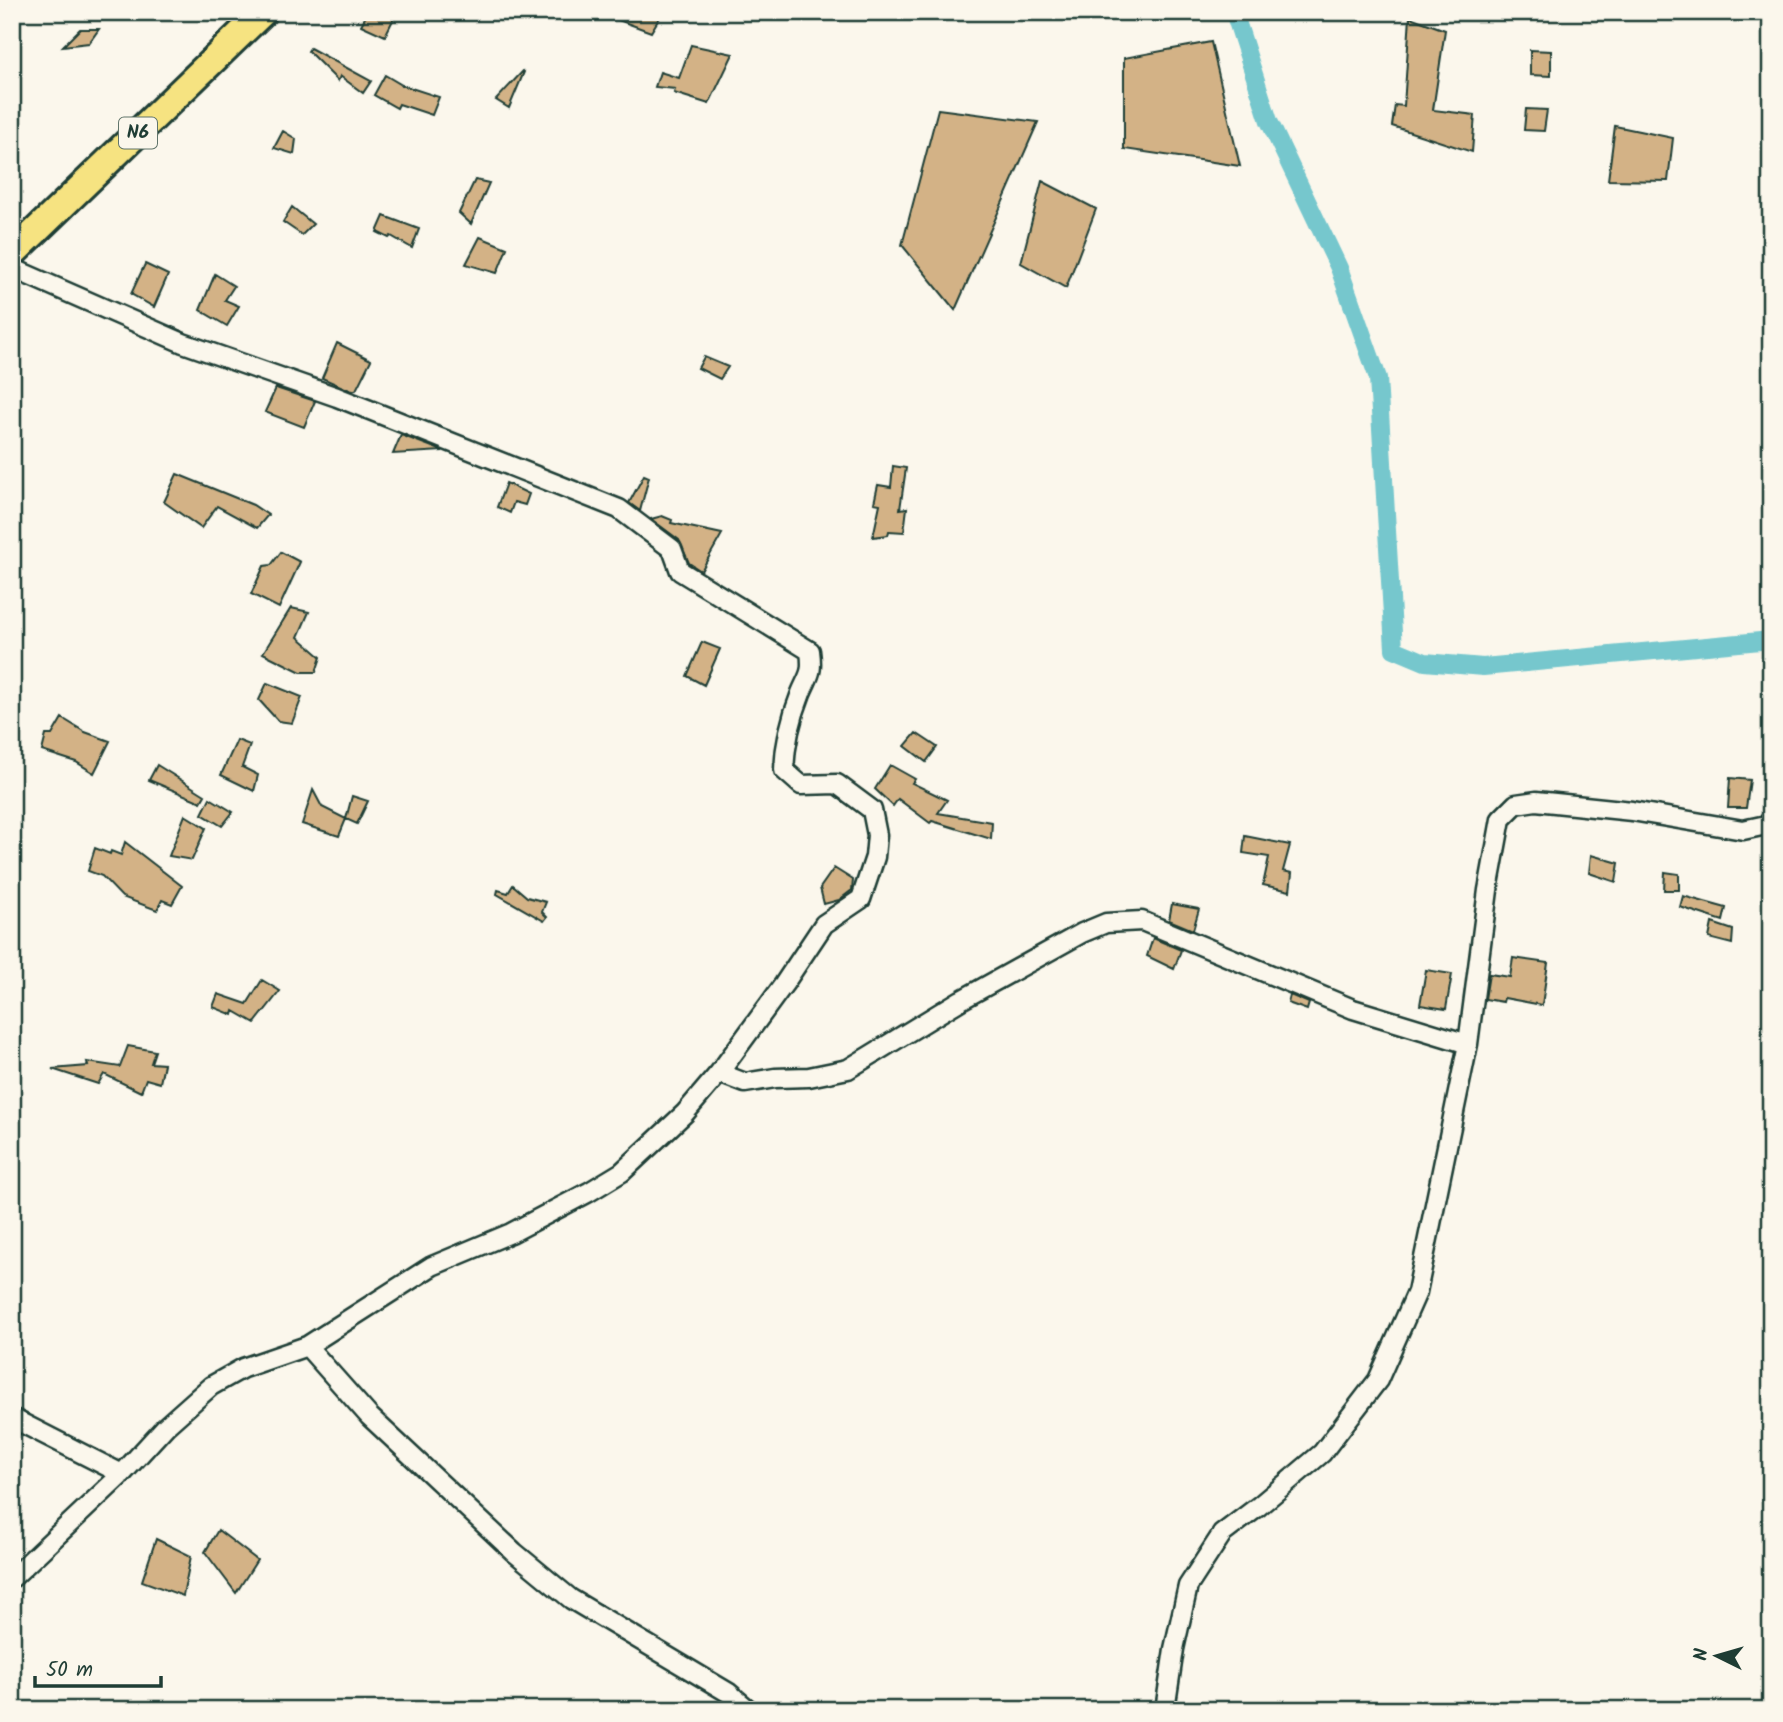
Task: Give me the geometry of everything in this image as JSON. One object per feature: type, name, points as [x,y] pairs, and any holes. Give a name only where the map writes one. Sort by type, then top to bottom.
[{"type":"highway","name":"N6","points":[[12,254],[263,12]]},
{"type":"street","points":[[12,268],[183,343],[337,397],[619,509],[672,549],[680,571],[810,651],[813,668],[800,694],[790,727],[784,770],[801,785],[837,783],[872,810],[877,835],[875,857],[861,899],[824,925],[719,1073],[685,1114],[621,1172],[511,1233],[432,1266],[307,1346],[243,1368],[211,1386],[166,1426],[122,1474],[12,1578]]},
{"type":"street","points":[[1165,1710],[1174,1649],[1188,1586],[1222,1534],[1322,1452],[1378,1380],[1417,1292],[1468,1044],[1488,890],[1501,820],[1516,804],[1536,801],[1605,808],[1742,830],[1771,824]]},
{"type":"street","points":[[719,1073],[745,1083],[775,1078],[809,1077],[848,1069],[961,1000],[1082,933],[1106,923],[1142,921],[1353,1009],[1468,1044]]},
{"type":"street","points":[[307,1346],[369,1416],[514,1552],[571,1599],[729,1693],[749,1710]]},
{"type":"street","points":[[12,1418],[122,1474]]},
{"type":"building","points":[[368,12],[397,12],[385,36],[361,25]]},
{"type":"building","points":[[602,12],[663,12],[651,32]]},
{"type":"building","points":[[1410,17],[1445,30],[1433,110],[1475,115],[1472,152],[1392,126],[1395,105],[1404,106]]},
{"type":"building","points":[[80,29],[99,29],[89,43],[63,46]]},
{"type":"building","points":[[1211,42],[1240,166],[1124,149],[1124,58]]},
{"type":"building","points":[[691,45],[733,54],[709,104],[674,93],[675,89],[655,87],[660,72],[679,78]]},
{"type":"building","points":[[310,48],[371,81],[363,93],[340,76],[338,81],[308,51]]},
{"type":"building","points":[[1530,50],[1551,51],[1551,76],[1530,75]]},
{"type":"building","points":[[523,71],[509,108],[496,100]]},
{"type":"building","points":[[385,75],[402,85],[439,97],[432,115],[399,104],[397,108],[374,95]]},
{"type":"building","points":[[938,109],[1038,122],[955,310],[902,245]]},
{"type":"building","points":[[1526,109],[1547,110],[1544,131],[1524,130]]},
{"type":"building","points":[[1615,126],[1673,138],[1668,181],[1608,180]]},
{"type":"building","points":[[283,131],[296,139],[294,154],[274,148]]},
{"type":"building","points":[[475,180],[489,183],[471,224],[459,213]]},
{"type":"building","points":[[1042,181],[1096,209],[1066,288],[1021,263]]},
{"type":"building","points":[[292,207],[313,224],[302,235],[283,222]]},
{"type":"building","points":[[384,216],[419,229],[412,248],[391,236],[389,238],[377,232]]},
{"type":"building","points":[[480,237],[507,248],[497,273],[466,264]]},
{"type":"building","points":[[145,264],[168,275],[154,307],[131,294]]},
{"type":"building","points":[[215,274],[234,286],[225,300],[239,306],[227,326],[200,310]]},
{"type":"building","points":[[337,343],[371,360],[356,390],[352,391],[322,378]]},
{"type":"building","points":[[704,357],[728,367],[720,379],[698,368]]},
{"type":"building","points":[[276,388],[315,401],[304,427],[265,412]]},
{"type":"building","points":[[401,435],[443,451],[393,454]]},
{"type":"building","points":[[893,466],[906,468],[900,509],[907,508],[904,532],[889,531],[888,535],[873,537],[880,504],[874,503],[878,485],[891,487]]},
{"type":"building","points":[[177,474],[253,505],[268,515],[257,528],[217,506],[201,528],[164,502]]},
{"type":"building","points":[[644,475],[649,477],[640,511],[629,503]]},
{"type":"building","points":[[506,483],[529,494],[525,505],[514,502],[510,513],[497,507]]},
{"type":"building","points":[[662,516],[672,520],[671,523],[722,534],[701,571],[689,563],[679,540],[651,519]]},
{"type":"building","points":[[281,552],[300,562],[279,608],[251,594],[264,566],[271,565]]},
{"type":"building","points":[[291,608],[309,612],[298,637],[321,657],[316,672],[301,672],[263,653]]},
{"type":"building","points":[[702,642],[720,649],[704,685],[687,676]]},
{"type":"building","points":[[267,683],[302,697],[292,723],[278,721],[259,700]]},
{"type":"building","points":[[62,718],[85,732],[110,741],[94,773],[76,762],[42,751],[46,735],[52,735]]},
{"type":"building","points":[[916,733],[937,747],[926,762],[905,746]]},
{"type":"building","points":[[237,740],[250,745],[242,767],[258,775],[254,791],[221,775]]},
{"type":"building","points":[[157,765],[205,795],[201,802],[149,780]]},
{"type":"building","points":[[890,765],[915,779],[912,783],[947,800],[938,813],[992,822],[991,839],[932,821],[930,823],[898,799],[893,806],[875,789]]},
{"type":"building","points":[[1730,778],[1750,780],[1746,808],[1728,808]]},
{"type":"building","points":[[313,790],[322,807],[346,819],[339,836],[302,824]]},
{"type":"building","points":[[352,796],[368,801],[357,824],[346,819]]},
{"type":"building","points":[[210,798],[233,812],[222,826],[202,814]]},
{"type":"building","points":[[185,815],[206,828],[192,860],[169,856]]},
{"type":"building","points":[[1245,836],[1290,845],[1283,871],[1292,873],[1290,891],[1263,885],[1269,857],[1243,853]]},
{"type":"building","points":[[125,842],[182,886],[172,904],[162,900],[157,910],[122,897],[102,876],[88,871],[95,848],[121,855]]},
{"type":"building","points":[[1591,855],[1619,863],[1616,882],[1589,873]]},
{"type":"building","points":[[834,868],[853,880],[852,890],[839,900],[824,904],[820,888]]},
{"type":"building","points":[[1665,872],[1679,874],[1679,890],[1664,890]]},
{"type":"building","points":[[513,885],[527,897],[546,902],[542,912],[547,917],[544,921],[497,894],[498,890],[508,893]]},
{"type":"building","points":[[1683,896],[1726,908],[1723,921],[1680,907]]},
{"type":"building","points":[[1172,904],[1199,909],[1193,930],[1169,920]]},
{"type":"building","points":[[1712,923],[1733,930],[1732,944],[1709,938]]},
{"type":"building","points":[[1153,938],[1181,950],[1174,969],[1147,956]]},
{"type":"building","points":[[1513,958],[1548,963],[1542,1005],[1504,998],[1503,1002],[1485,999],[1489,974],[1510,977]]},
{"type":"building","points":[[1426,970],[1452,974],[1446,1009],[1420,1005]]},
{"type":"building","points":[[262,980],[280,991],[255,1023],[234,1011],[233,1015],[213,1007],[218,994],[247,1004]]},
{"type":"building","points":[[1290,995],[1309,1003],[1307,1010],[1288,1003]]},
{"type":"building","points":[[128,1046],[155,1051],[151,1063],[164,1064],[160,1083],[146,1079],[141,1092],[104,1074],[98,1084],[52,1069],[88,1066],[87,1062],[120,1067]]},
{"type":"building","points":[[218,1530],[257,1560],[236,1593],[205,1552]]},
{"type":"building","points":[[156,1539],[191,1556],[183,1596],[142,1581]]},
{"type":"waterway","points":[[1234,12],[1269,121],[1339,268],[1378,378],[1394,649],[1425,662],[1483,667],[1771,640]]}]
